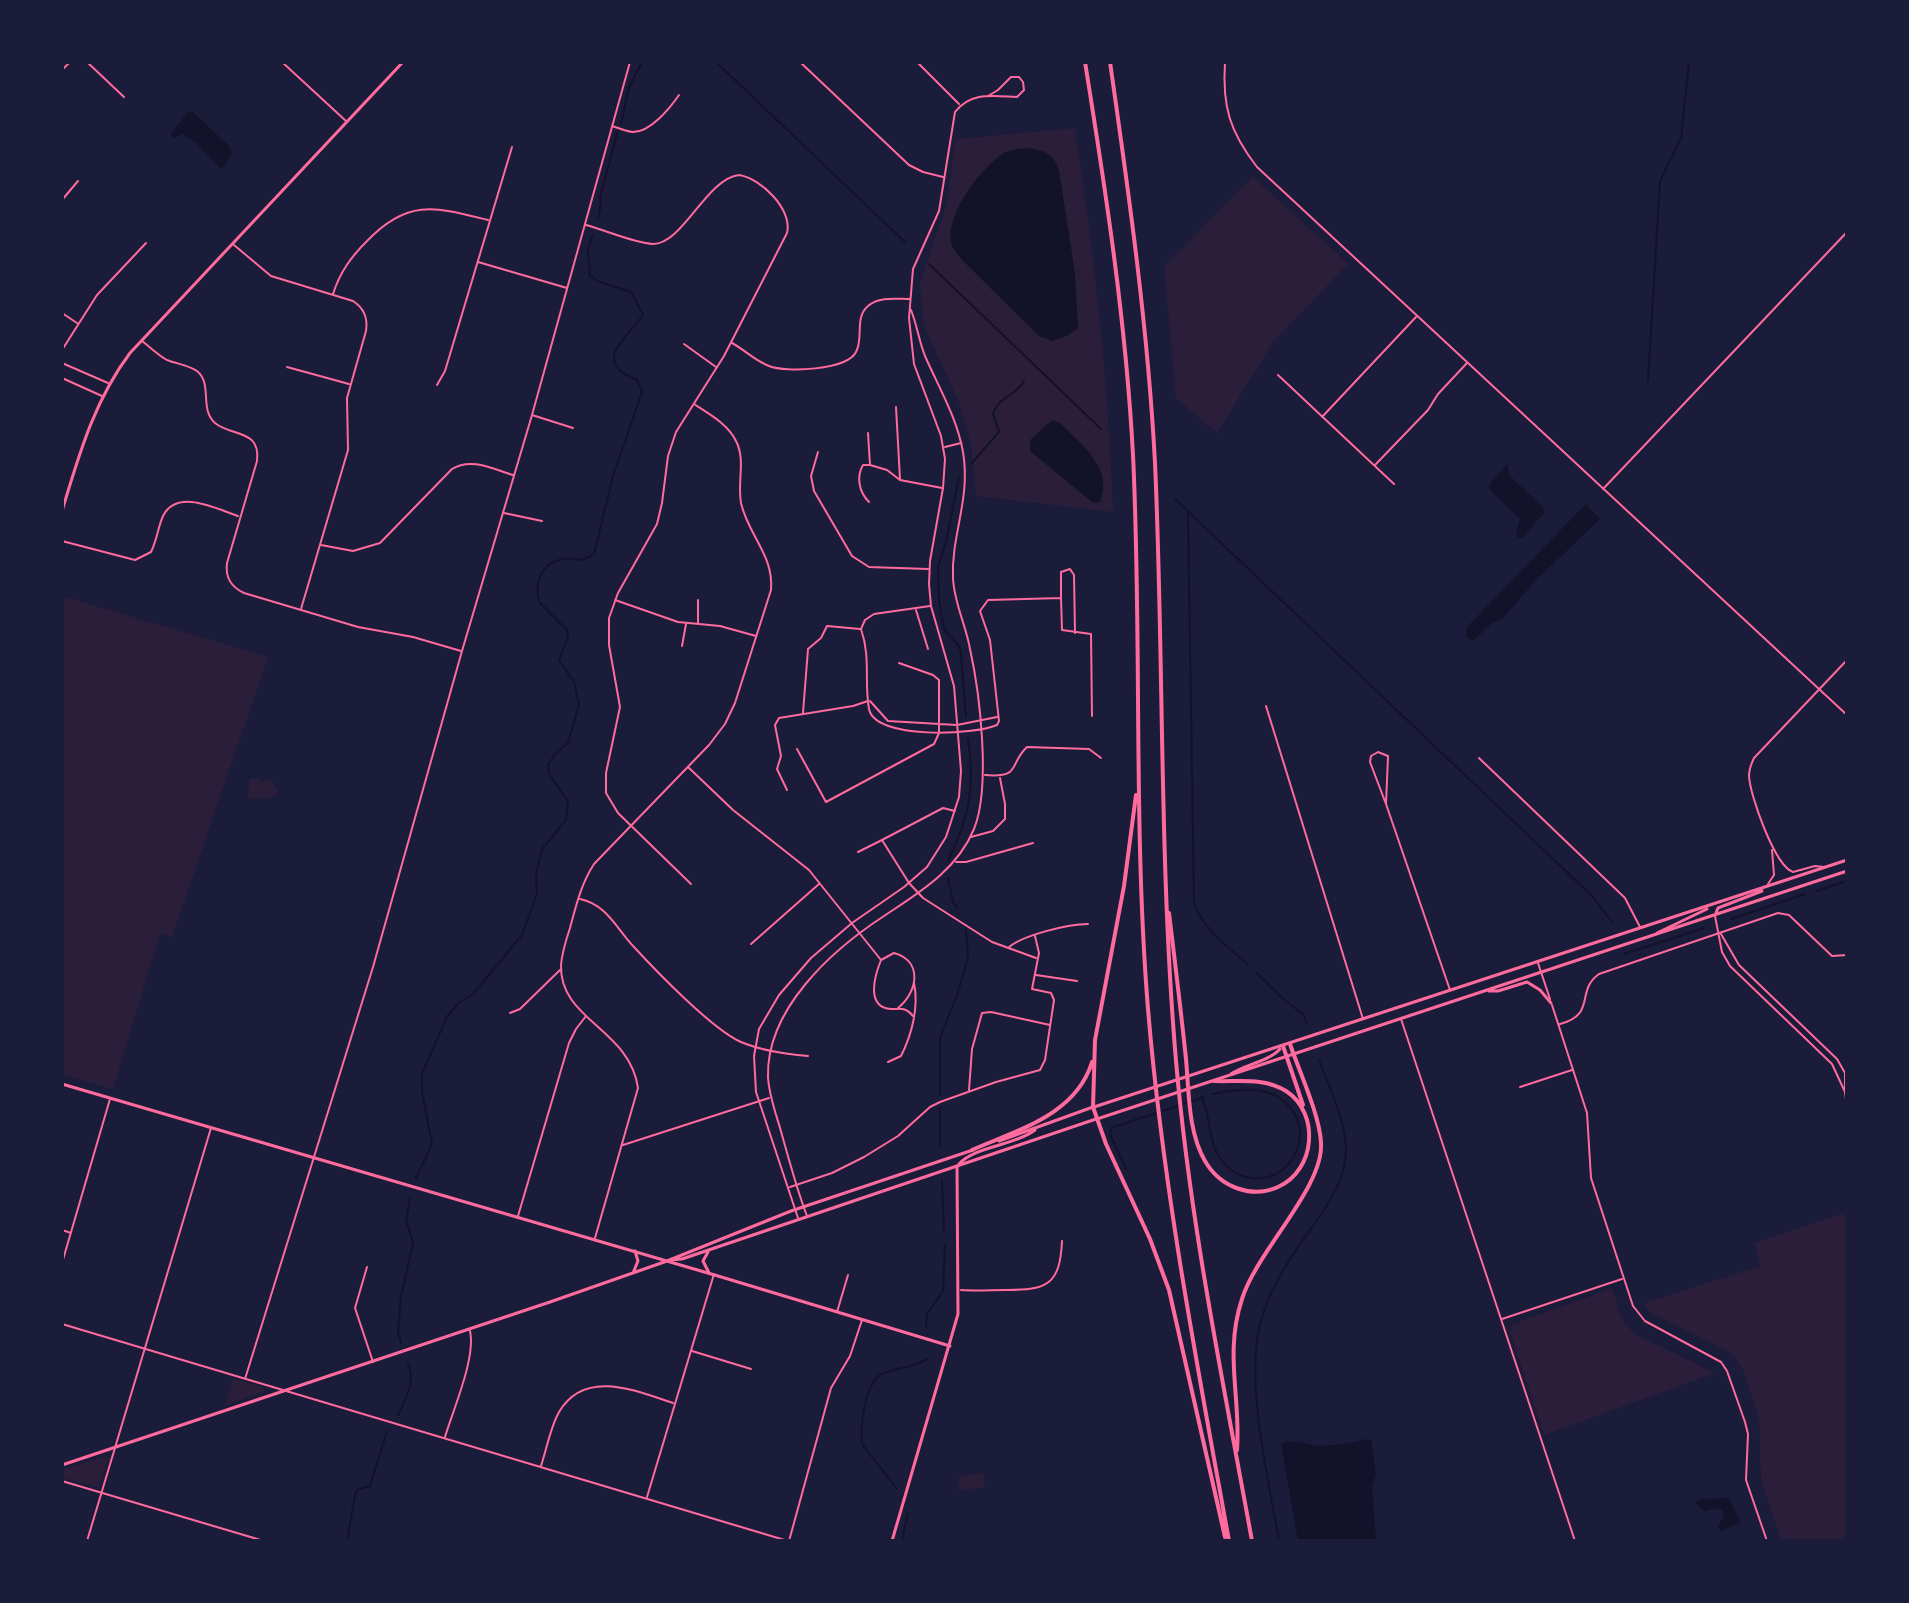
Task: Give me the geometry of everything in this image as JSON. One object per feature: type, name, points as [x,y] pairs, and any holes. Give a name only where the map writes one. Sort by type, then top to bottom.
[{"type":"highway","points":[[1085,62],[1113,239],[1129,395],[1136,520],[1138,780],[1143,928],[1154,1068],[1181,1275],[1227,1541]]},
{"type":"highway","points":[[1111,62],[1139,274],[1151,400],[1164,744],[1165,887],[1180,1110],[1202,1271],[1252,1541]]},
{"type":"highway","points":[[1138,780],[1124,886],[1098,1018],[1093,1107],[1169,1290],[1227,1541]]},
{"type":"highway","points":[[1165,887],[1197,1143],[1209,1168],[1232,1187],[1255,1192],[1280,1186],[1302,1165],[1309,1144],[1304,1109],[1283,1046]]},
{"type":"highway","points":[[1237,1457],[1233,1347],[1242,1299],[1261,1258],[1312,1181],[1321,1157],[1321,1135],[1290,1044]]},
{"type":"highway","points":[[972,1150],[1057,1112],[1080,1088],[1094,1056]]},
{"type":"highway","points":[[1214,1081],[1269,1084],[1294,1097],[1304,1109]]},
{"type":"main road","points":[[62,511],[84,439],[102,396],[141,340],[403,62]]},
{"type":"main road","points":[[62,1465],[470,1330],[667,1261],[795,1209],[1093,1107],[1847,860]]},
{"type":"main road","points":[[667,1261],[710,1250],[1847,871]]},
{"type":"main road","points":[[1714,915],[1718,908],[1755,895],[1768,886]]},
{"type":"main road","points":[[1653,935],[1666,926],[1700,914],[1711,905]]},
{"type":"main road","points":[[1485,990],[1498,991],[1527,982],[1551,1003]]},
{"type":"main road","points":[[1227,1077],[1243,1066],[1275,1054],[1283,1046]]},
{"type":"main road","points":[[62,1084],[950,1346]]},
{"type":"main road","points":[[957,1166],[968,1157],[1024,1138],[1038,1128]]},
{"type":"main road","points":[[892,1541],[958,1314],[957,1166]]},
{"type":"main road","points":[[710,1250],[703,1261],[711,1274]]},
{"type":"main road","points":[[633,1273],[638,1261],[635,1251]]},
{"type":"street","points":[[62,70],[70,62]]},
{"type":"street","points":[[87,62],[124,97]]},
{"type":"street","points":[[282,62],[347,122]]},
{"type":"street","points":[[245,1379],[387,921],[630,62]]},
{"type":"street","points":[[800,62],[909,165],[944,177]]},
{"type":"street","points":[[917,62],[960,105]]},
{"type":"street","points":[[1225,62],[1223,86],[1231,125],[1240,145],[1257,167],[1847,715]]},
{"type":"street","points":[[798,1220],[754,1079],[755,1047],[764,1018],[811,958],[927,867],[940,848],[956,811],[961,771],[952,675],[931,606],[929,569],[943,488],[944,448],[914,364],[910,299],[913,269],[935,221],[952,117],[960,105],[970,99],[1002,94],[1017,97],[1024,90],[1023,82],[1019,77],[1011,77],[988,96]]},
{"type":"street","points":[[611,126],[632,132],[641,130],[668,110],[679,95]]},
{"type":"street","points":[[437,385],[445,371],[512,147]]},
{"type":"street","points":[[585,225],[657,243],[672,235],[724,179],[743,175],[755,181],[784,209],[789,226],[717,368],[693,403],[672,443],[657,524],[614,600],[609,618],[608,637],[620,707],[605,789],[612,807],[691,884]]},
{"type":"street","points":[[62,200],[78,181]]},
{"type":"street","points":[[332,295],[343,268],[355,252],[380,226],[399,214],[431,208],[490,221]]},
{"type":"street","points":[[1603,489],[1847,232]]},
{"type":"street","points":[[62,350],[97,295],[146,243]]},
{"type":"street","points":[[232,243],[271,276],[357,303],[367,319],[347,398],[348,450],[300,610]]},
{"type":"street","points":[[478,262],[568,289]]},
{"type":"street","points":[[731,342],[760,362],[780,369],[841,365],[856,353],[861,316],[868,306],[879,300],[910,299]]},
{"type":"street","points":[[807,1216],[771,1098],[768,1075],[770,1051],[778,1028],[794,1001],[818,972],[859,934],[918,893],[955,861],[970,837],[980,809],[984,775],[971,649],[953,582],[955,548],[965,496],[961,443],[948,405],[925,356],[911,309]]},
{"type":"street","points":[[62,313],[78,323]]},
{"type":"street","points":[[1322,417],[1417,316]]},
{"type":"street","points":[[141,340],[163,358],[196,371],[204,381],[210,418],[220,426],[248,437],[255,446],[257,461],[227,563],[230,582],[244,593],[300,610],[462,651]]},
{"type":"street","points":[[684,344],[717,368]]},
{"type":"street","points":[[62,363],[109,383]]},
{"type":"street","points":[[1374,466],[1428,410],[1438,394],[1467,363]]},
{"type":"street","points":[[287,367],[350,385]]},
{"type":"street","points":[[1278,375],[1394,484]]},
{"type":"street","points":[[62,378],[102,396]]},
{"type":"street","points":[[594,1239],[637,1096],[635,1072],[626,1054],[569,996],[561,970],[562,956],[579,898],[594,864],[709,745],[725,724],[735,703],[769,598],[771,574],[764,550],[741,503],[740,450],[728,428],[693,403]]},
{"type":"street","points":[[896,407],[900,480]]},
{"type":"street","points":[[532,415],[573,428]]},
{"type":"street","points":[[868,433],[870,465]]},
{"type":"street","points":[[944,448],[961,443]]},
{"type":"street","points":[[818,452],[811,476],[814,491],[852,556],[861,564],[874,568],[929,569]]},
{"type":"street","points":[[320,544],[353,551],[380,543],[459,465],[472,463],[514,475]]},
{"type":"street","points":[[869,502],[860,489],[863,465],[887,470],[900,480],[943,488]]},
{"type":"street","points":[[62,541],[135,560],[151,552],[164,515],[175,504],[190,501],[240,516]]},
{"type":"street","points":[[502,513],[542,521]]},
{"type":"street","points":[[1075,633],[1074,575],[1070,569],[1061,572],[1062,630],[1075,633],[1091,634],[1092,716]]},
{"type":"street","points":[[931,606],[874,614],[865,620],[861,629],[868,649],[869,709],[881,724],[939,733],[980,730],[997,725],[990,640],[980,611],[982,605],[988,600],[1061,598]]},
{"type":"street","points":[[614,600],[686,624],[732,628],[757,636]]},
{"type":"street","points":[[698,600],[698,624]]},
{"type":"street","points":[[915,609],[928,649]]},
{"type":"street","points":[[682,646],[686,624]]},
{"type":"street","points":[[803,713],[808,649],[830,625],[861,629]]},
{"type":"street","points":[[1826,868],[1817,866],[1790,872],[1781,865],[1772,848],[1750,783],[1751,765],[1847,660]]},
{"type":"street","points":[[797,749],[826,802],[934,744],[939,733],[939,680],[899,663]]},
{"type":"street","points":[[870,700],[888,721],[957,725],[998,716]]},
{"type":"street","points":[[787,790],[777,769],[781,756],[776,722],[781,716],[853,706],[870,700]]},
{"type":"street","points":[[1266,706],[1364,1020]]},
{"type":"street","points":[[984,775],[999,776],[1016,768],[1027,747],[1089,749],[1101,758]]},
{"type":"street","points":[[1386,804],[1388,756],[1378,752],[1371,756],[1370,762],[1450,991]]},
{"type":"street","points":[[1479,758],[1625,898],[1641,928]]},
{"type":"street","points":[[687,766],[733,810],[792,854],[821,883],[881,960]]},
{"type":"street","points":[[970,837],[993,831],[1005,819],[1003,783],[999,776]]},
{"type":"street","points":[[858,852],[943,808],[956,811]]},
{"type":"street","points":[[882,840],[918,893],[992,942],[1038,958]]},
{"type":"street","points":[[955,861],[966,862],[1033,843]]},
{"type":"street","points":[[1761,889],[1771,882],[1774,875],[1772,848]]},
{"type":"street","points":[[751,944],[821,883]]},
{"type":"street","points":[[579,898],[606,912],[644,957],[715,1026],[755,1047],[808,1056]]},
{"type":"street","points":[[1559,1025],[1580,1015],[1588,985],[1599,974],[1784,912],[1832,956],[1847,955]]},
{"type":"street","points":[[1714,915],[1720,933],[1739,965],[1837,1059],[1847,1081],[1847,1107]]},
{"type":"street","points":[[1008,949],[1015,942],[1088,924]]},
{"type":"street","points":[[1720,933],[1722,952],[1730,966],[1825,1055],[1846,1091]]},
{"type":"street","points":[[789,1188],[847,1166],[898,1136],[930,1107],[969,1091],[1040,1070],[1045,1060],[1053,996],[1032,989],[1038,958],[1035,936]]},
{"type":"street","points":[[888,1062],[901,1056],[914,1017],[912,965],[905,956],[894,953],[881,960],[874,981],[876,999],[888,1008],[908,1010],[914,1017]]},
{"type":"street","points":[[1538,962],[1587,1113],[1591,1178],[1633,1306],[1645,1321],[1721,1362],[1727,1371],[1748,1434],[1746,1480],[1767,1541]]},
{"type":"street","points":[[510,1013],[520,1009],[561,970]]},
{"type":"street","points":[[1035,975],[1077,981]]},
{"type":"street","points":[[898,1008],[908,997],[914,983]]},
{"type":"street","points":[[969,1091],[972,1049],[982,1013],[991,1012],[1050,1025]]},
{"type":"street","points":[[518,1217],[569,1043],[586,1016]]},
{"type":"street","points":[[1401,1019],[1575,1541]]},
{"type":"street","points":[[1520,1087],[1573,1070]]},
{"type":"street","points":[[62,1263],[111,1098]]},
{"type":"street","points":[[622,1145],[771,1098]]},
{"type":"street","points":[[87,1541],[211,1127]]},
{"type":"street","points":[[62,1230],[71,1233]]},
{"type":"street","points":[[959,1290],[1025,1290],[1044,1286],[1058,1269],[1062,1241]]},
{"type":"street","points":[[367,1267],[355,1308],[373,1363]]},
{"type":"street","points":[[647,1499],[711,1274]]},
{"type":"street","points":[[837,1313],[848,1275]]},
{"type":"street","points":[[1501,1319],[1624,1279]]},
{"type":"street","points":[[62,1324],[789,1541],[831,1388],[850,1356],[862,1320]]},
{"type":"street","points":[[445,1438],[469,1357],[470,1330]]},
{"type":"street","points":[[691,1351],[751,1369]]},
{"type":"street","points":[[541,1467],[558,1415],[569,1401],[582,1392],[595,1387],[615,1386],[675,1403]]},
{"type":"street","points":[[62,1481],[264,1541]]},
{"type":"shaded area","points":[[188,112],[193,112],[229,146],[232,155],[221,169],[195,142],[183,134],[174,138],[171,134]]},
{"type":"shaded area","points":[[1075,128],[1100,319],[1113,512],[976,496],[971,444],[959,403],[923,323],[920,282],[946,207],[956,139]]},
{"type":"shaded area","points":[[1028,148],[1048,154],[1059,170],[1075,273],[1078,328],[1052,341],[1039,336],[965,263],[951,242],[959,205],[975,180],[1004,153]]},
{"type":"shaded area","points":[[1253,177],[1348,264],[1273,342],[1217,433],[1176,398],[1164,267]]},
{"type":"shaded area","points":[[1052,420],[1060,423],[1077,439],[1099,468],[1103,478],[1100,502],[1093,503],[1030,451],[1030,440]]},
{"type":"shaded area","points":[[1507,464],[1510,476],[1543,507],[1544,513],[1522,538],[1518,538],[1516,533],[1520,519],[1491,491],[1489,485]]},
{"type":"shaded area","points":[[1586,504],[1600,519],[1535,581],[1504,617],[1491,624],[1473,641],[1466,636],[1466,628]]},
{"type":"shaded area","points":[[62,596],[268,657],[172,937],[160,934],[113,1089],[62,1075]]},
{"type":"shaded area","points":[[270,778],[279,793],[267,799],[248,798],[249,779],[258,779],[261,783]]},
{"type":"shaded area","points":[[1847,1212],[1847,1541],[1781,1541],[1761,1480],[1759,1417],[1742,1368],[1730,1352],[1653,1314],[1645,1303],[1760,1266],[1754,1243]]},
{"type":"shaded area","points":[[1612,1288],[1621,1317],[1633,1333],[1715,1373],[1544,1435],[1510,1332],[1511,1325]]},
{"type":"shaded area","points":[[233,1378],[262,1387],[265,1391],[225,1406]]},
{"type":"shaded area","points":[[1371,1440],[1376,1475],[1372,1485],[1376,1541],[1298,1541],[1281,1444],[1295,1442],[1325,1446]]},
{"type":"shaded area","points":[[106,1456],[99,1488],[62,1478],[62,1470]]},
{"type":"shaded area","points":[[983,1473],[985,1487],[958,1491],[959,1476]]},
{"type":"shaded area","points":[[1729,1498],[1740,1522],[1722,1531],[1718,1528],[1724,1515],[1722,1510],[1715,1508],[1705,1511],[1695,1503],[1700,1499]]},
{"type":"waterway","points":[[621,124],[629,87],[642,62]]},
{"type":"waterway","points":[[716,62],[906,243]]},
{"type":"waterway","points":[[1648,381],[1660,181],[1681,138],[1689,62]]},
{"type":"waterway","points":[[598,218],[600,197],[618,131]]},
{"type":"waterway","points":[[416,1178],[432,1144],[422,1091],[422,1073],[448,1015],[473,994],[522,935],[537,894],[536,874],[542,849],[566,820],[568,801],[550,776],[548,765],[568,743],[579,705],[574,682],[559,660],[568,637],[567,630],[539,602],[539,581],[553,562],[582,560],[594,554],[613,476],[642,392],[637,380],[623,373],[616,366],[614,358],[621,342],[643,315],[631,292],[590,276],[588,249],[593,235]]},
{"type":"waterway","points":[[929,264],[1101,429]]},
{"type":"waterway","points":[[971,464],[999,432],[993,414],[995,408],[1024,381]]},
{"type":"waterway","points":[[959,477],[938,566],[944,629],[959,646],[961,654],[966,717]]},
{"type":"waterway","points":[[1175,499],[1593,897],[1612,922]]},
{"type":"waterway","points":[[1188,513],[1194,902],[1209,929],[1248,965]]},
{"type":"waterway","points":[[948,860],[969,800],[971,771],[968,738]]},
{"type":"waterway","points":[[948,878],[957,908]]},
{"type":"waterway","points":[[1816,891],[1847,881]]},
{"type":"waterway","points":[[1731,919],[1805,894]]},
{"type":"waterway","points":[[1624,954],[1704,928]]},
{"type":"waterway","points":[[940,1095],[940,1038],[968,958],[966,930]]},
{"type":"waterway","points":[[1257,973],[1303,1014],[1307,1024]]},
{"type":"waterway","points":[[1279,1541],[1258,1414],[1255,1363],[1257,1340],[1273,1289],[1326,1207],[1345,1163],[1343,1126],[1319,1060]]},
{"type":"waterway","points":[[1202,1097],[1217,1154],[1230,1169],[1239,1175],[1260,1178],[1279,1172],[1287,1165],[1294,1156],[1300,1135],[1299,1124],[1289,1106],[1272,1094],[1261,1091],[1212,1094]]},
{"type":"waterway","points":[[1126,1169],[1110,1134],[1111,1128],[1204,1097]]},
{"type":"waterway","points":[[940,1108],[940,1146]]},
{"type":"waterway","points":[[942,1180],[944,1233]]},
{"type":"waterway","points":[[401,1343],[398,1332],[401,1296],[413,1243],[406,1220],[410,1199]]},
{"type":"waterway","points":[[926,1327],[927,1314],[943,1291],[945,1244]]},
{"type":"waterway","points":[[897,1489],[862,1444],[865,1404],[878,1377],[927,1359]]},
{"type":"waterway","points":[[398,1415],[410,1383],[408,1363]]},
{"type":"waterway","points":[[347,1541],[355,1496],[358,1489],[370,1486],[387,1431]]},
{"type":"waterway","points":[[902,1541],[908,1513]]}]
